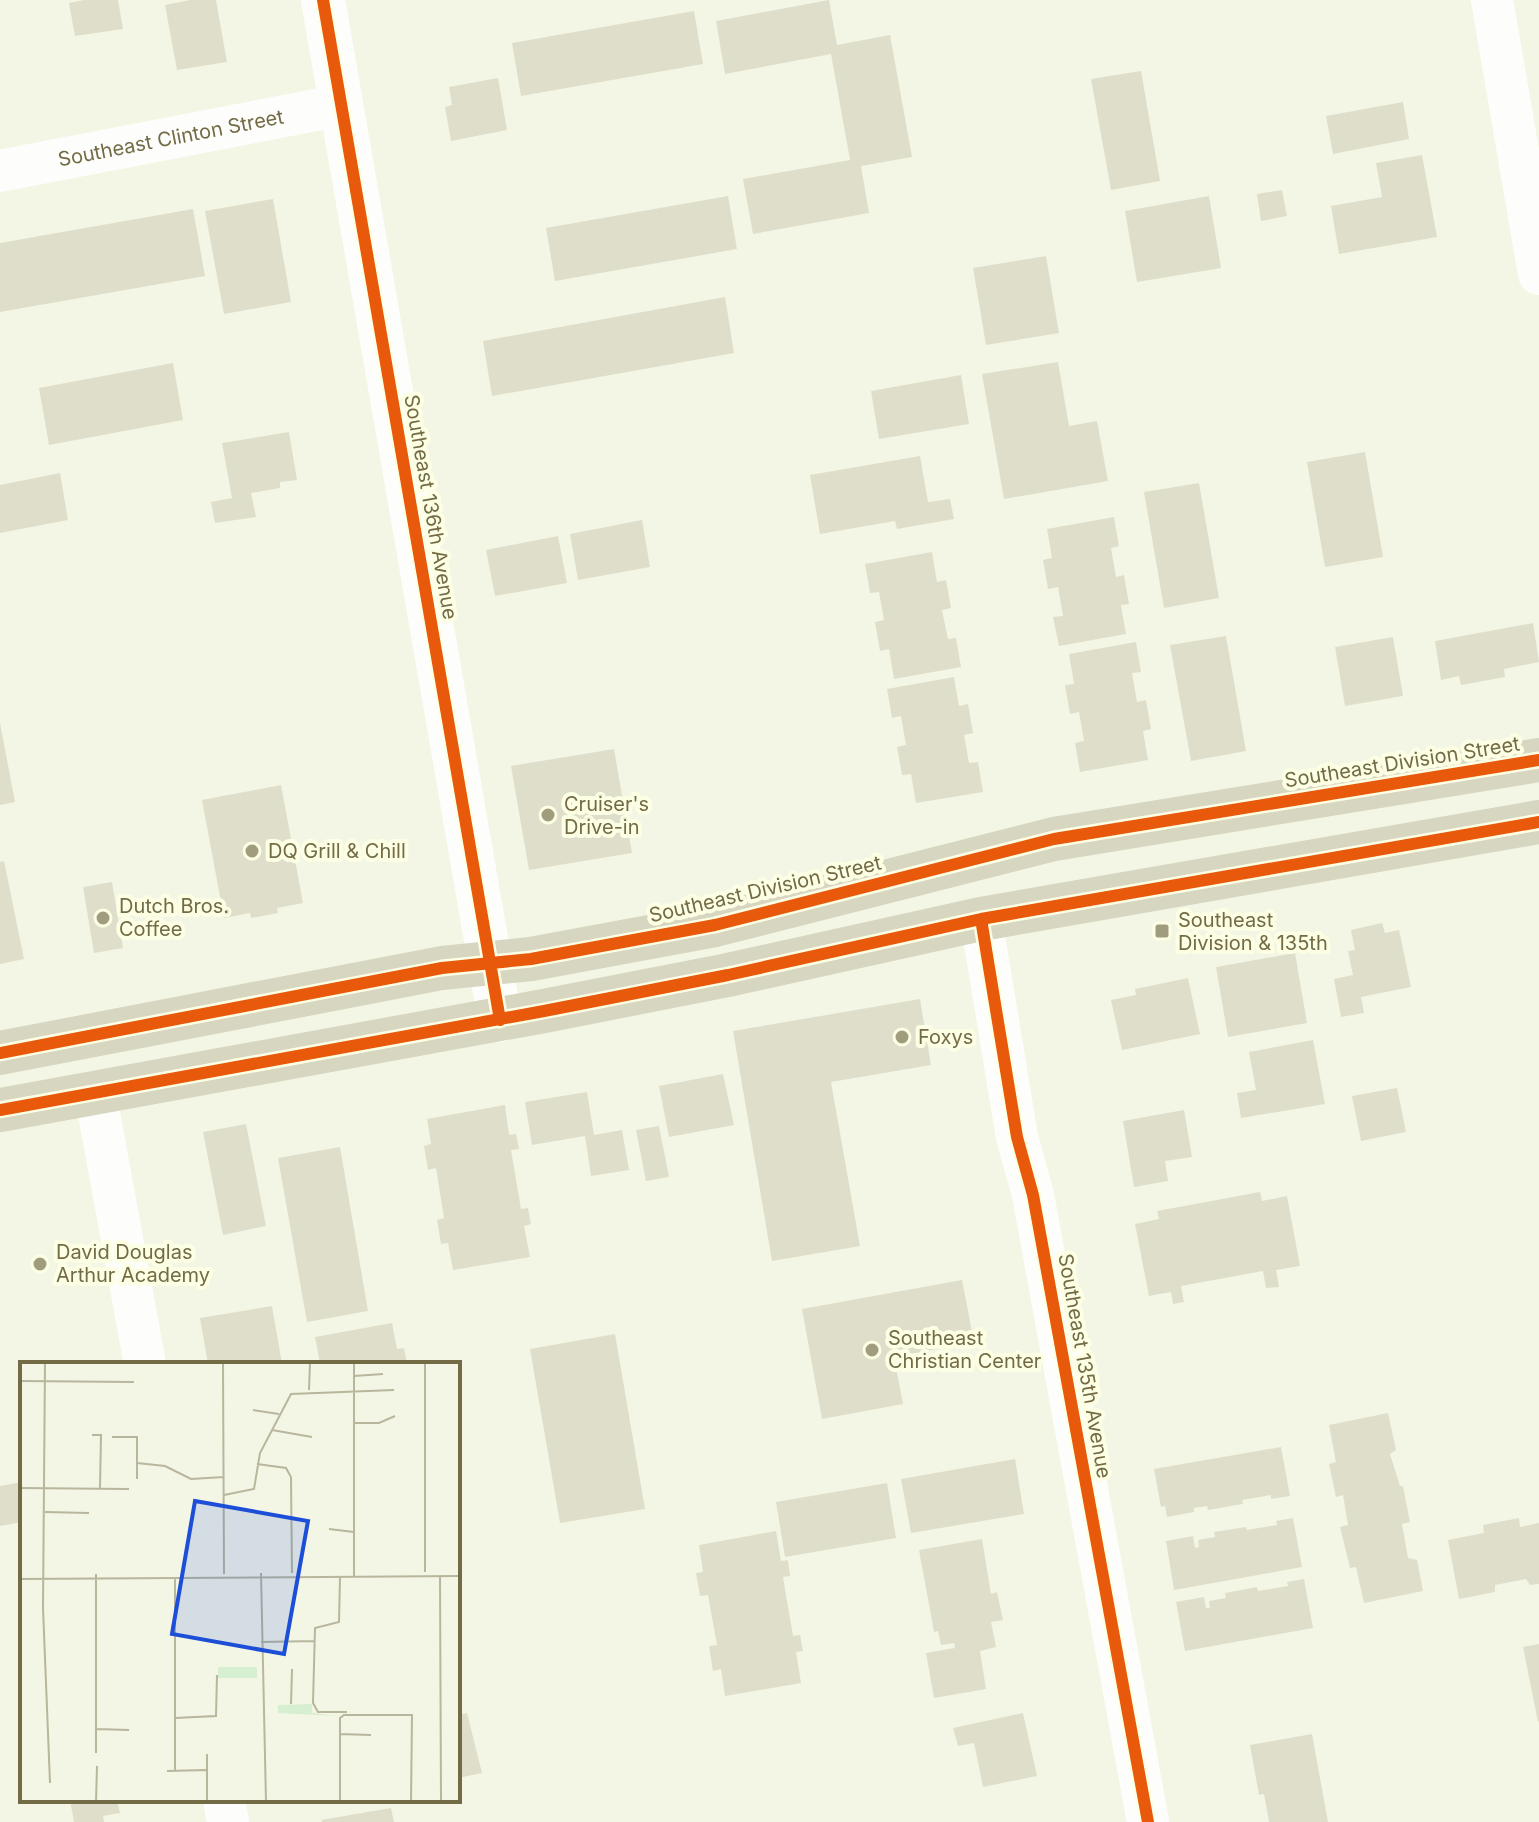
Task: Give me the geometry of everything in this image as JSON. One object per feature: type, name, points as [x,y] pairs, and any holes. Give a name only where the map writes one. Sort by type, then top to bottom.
[{"type":"main road","name":"Southeast Division Street","points":[[0,1053],[442,968],[531,959],[715,925],[1054,839],[1539,760]]},
{"type":"main road","points":[[0,1110],[500,1020],[728,975],[981,919],[1539,822]]},
{"type":"main road","points":[[981,919],[982,905],[991,889],[1013,876],[1054,839]]},
{"type":"street","name":"Southeast 136th Avenue","points":[[323,0],[500,1020]]},
{"type":"street","points":[[1492,0],[1539,274]]},
{"type":"street","name":"Southeast Clinton Street","points":[[0,171],[342,105]]},
{"type":"street","name":"Southeast 135th Avenue","points":[[981,919],[1017,1137],[1033,1195],[1148,1822]]},
{"type":"street","points":[[95,1092],[145,1362]]},
{"type":"street","points":[[224,1802],[228,1822]]},
{"type":"building","points":[[118,0],[123,29],[75,36],[69,3]]},
{"type":"building","points":[[190,0],[216,0],[227,62],[177,70],[165,5]]},
{"type":"building","points":[[829,0],[837,45],[890,35],[912,157],[861,166],[869,213],[753,234],[743,179],[850,160],[831,54],[725,74],[716,21]]},
{"type":"building","points":[[694,11],[703,64],[521,96],[512,43]]},
{"type":"building","points":[[1141,71],[1160,181],[1111,190],[1091,79]]},
{"type":"building","points":[[498,78],[507,130],[451,141],[445,107],[452,105],[449,87]]},
{"type":"building","points":[[1403,102],[1409,139],[1333,154],[1326,116]]},
{"type":"building","points":[[1422,155],[1437,237],[1339,254],[1331,206],[1382,197],[1376,163]]},
{"type":"building","points":[[1282,190],[1287,216],[1261,221],[1257,194]]},
{"type":"building","points":[[728,196],[737,249],[555,281],[546,228]]},
{"type":"building","points":[[1209,196],[1221,268],[1137,282],[1125,211]]},
{"type":"building","points":[[273,199],[291,302],[224,314],[205,211]]},
{"type":"building","points":[[193,209],[205,276],[0,312],[0,243]]},
{"type":"building","points":[[1046,256],[1059,333],[986,345],[973,268]]},
{"type":"building","points":[[725,297],[734,353],[492,396],[483,341]]},
{"type":"building","points":[[1058,362],[1069,426],[1097,421],[1108,481],[1004,499],[982,374]]},
{"type":"building","points":[[173,363],[183,420],[49,445],[39,388]]},
{"type":"building","points":[[961,375],[969,424],[879,439],[871,391]]},
{"type":"building","points":[[289,432],[297,480],[280,482],[280,488],[251,493],[256,517],[215,523],[211,502],[232,498],[222,443]]},
{"type":"building","points":[[1365,452],[1383,557],[1325,567],[1307,462]]},
{"type":"building","points":[[920,456],[928,502],[950,499],[954,519],[897,529],[895,521],[820,534],[810,475]]},
{"type":"building","points":[[60,473],[68,520],[0,533],[0,485]]},
{"type":"building","points":[[1199,483],[1219,598],[1164,608],[1144,492]]},
{"type":"building","points":[[1114,517],[1119,546],[1111,548],[1116,577],[1124,575],[1129,604],[1121,605],[1126,634],[1059,646],[1053,617],[1063,616],[1058,587],[1048,589],[1043,560],[1052,558],[1047,529]]},
{"type":"building","points":[[642,520],[650,567],[578,580],[570,534]]},
{"type":"building","points":[[558,536],[567,583],[495,596],[486,550]]},
{"type":"building","points":[[932,552],[937,582],[946,580],[951,608],[942,610],[948,639],[956,638],[961,667],[894,679],[889,649],[880,651],[875,622],[884,620],[879,592],[870,593],[865,564]]},
{"type":"building","points":[[1533,623],[1539,662],[1504,669],[1505,677],[1461,685],[1459,676],[1441,680],[1435,641]]},
{"type":"building","points":[[1226,636],[1246,751],[1191,761],[1170,645]]},
{"type":"building","points":[[1393,637],[1403,696],[1345,706],[1335,647]]},
{"type":"building","points":[[1136,642],[1141,672],[1132,673],[1137,702],[1146,700],[1151,729],[1143,731],[1148,760],[1080,772],[1075,743],[1084,741],[1079,712],[1070,714],[1065,685],[1074,684],[1069,654]]},
{"type":"building","points":[[954,677],[959,706],[968,704],[973,733],[964,735],[969,763],[978,762],[983,792],[916,803],[911,774],[902,775],[897,747],[906,745],[901,716],[892,718],[887,689]]},
{"type":"building","points":[[0,723],[15,802],[0,805]]},
{"type":"building","points":[[614,749],[632,853],[529,870],[511,766]]},
{"type":"building","name":"DQ Grill & Chill","points":[[281,785],[303,903],[277,908],[278,913],[251,918],[250,913],[224,918],[202,800]]},
{"type":"building","points":[[4,861],[24,959],[0,964],[0,862]]},
{"type":"building","name":"Dutch Bros. Coffee","points":[[112,882],[123,948],[94,953],[83,887]]},
{"type":"building","points":[[1382,923],[1385,933],[1399,930],[1411,987],[1361,997],[1364,1013],[1341,1017],[1334,979],[1353,975],[1348,951],[1355,950],[1351,930]]},
{"type":"building","points":[[1295,953],[1307,1023],[1228,1037],[1216,967]]},
{"type":"building","points":[[1188,978],[1200,1034],[1122,1050],[1111,1000],[1136,995],[1135,989]]},
{"type":"building","points":[[920,999],[931,1065],[831,1082],[860,1246],[772,1261],[733,1031]]},
{"type":"building","points":[[1313,1040],[1325,1104],[1241,1118],[1237,1093],[1256,1090],[1249,1052]]},
{"type":"building","points":[[723,1074],[734,1125],[669,1137],[659,1086]]},
{"type":"building","points":[[1397,1088],[1406,1132],[1361,1141],[1352,1096]]},
{"type":"building","points":[[587,1092],[594,1135],[622,1130],[629,1170],[591,1176],[585,1136],[532,1145],[525,1102]]},
{"type":"building","points":[[505,1105],[509,1135],[516,1134],[519,1149],[511,1150],[521,1209],[528,1208],[531,1224],[524,1226],[530,1257],[453,1270],[448,1243],[441,1244],[437,1220],[444,1218],[436,1168],[428,1170],[424,1146],[431,1144],[427,1119]]},
{"type":"building","points":[[1184,1110],[1192,1157],[1165,1161],[1168,1181],[1134,1187],[1123,1121]]},
{"type":"building","points":[[246,1124],[266,1226],[223,1235],[203,1132]]},
{"type":"building","points":[[659,1126],[669,1177],[646,1181],[636,1130]]},
{"type":"building","points":[[340,1147],[368,1311],[307,1322],[278,1158]]},
{"type":"building","points":[[1260,1192],[1262,1201],[1287,1196],[1300,1266],[1276,1270],[1279,1287],[1266,1288],[1263,1271],[1181,1286],[1184,1302],[1173,1304],[1171,1292],[1149,1296],[1135,1224],[1159,1219],[1157,1211]]},
{"type":"building","name":"Southeast Christian Center","points":[[962,1280],[974,1342],[894,1357],[903,1404],[822,1419],[802,1309]]},
{"type":"building","points":[[272,1306],[282,1362],[208,1362],[200,1318]]},
{"type":"building","points":[[392,1323],[397,1349],[404,1348],[407,1362],[320,1362],[315,1337]]},
{"type":"building","points":[[615,1334],[645,1509],[560,1523],[530,1349]]},
{"type":"building","points":[[1388,1413],[1396,1450],[1390,1454],[1400,1486],[1403,1486],[1410,1522],[1402,1524],[1408,1558],[1417,1560],[1423,1591],[1364,1603],[1356,1567],[1350,1568],[1340,1527],[1348,1525],[1343,1495],[1336,1497],[1329,1464],[1336,1462],[1329,1425]]},
{"type":"building","points":[[1281,1447],[1290,1496],[1271,1499],[1271,1495],[1208,1510],[1207,1506],[1194,1508],[1194,1512],[1167,1517],[1165,1506],[1161,1507],[1154,1469]]},
{"type":"building","points":[[1015,1459],[1024,1514],[911,1533],[901,1479]]},
{"type":"building","points":[[20,1482],[20,1522],[0,1526],[0,1486]]},
{"type":"building","points":[[887,1483],[896,1538],[785,1557],[776,1502]]},
{"type":"building","points":[[1293,1518],[1302,1567],[1174,1590],[1166,1541],[1193,1536],[1195,1548],[1199,1547],[1198,1540],[1215,1537],[1214,1532],[1277,1525],[1276,1521]]},
{"type":"building","points":[[1519,1518],[1520,1527],[1539,1523],[1539,1584],[1530,1585],[1526,1579],[1495,1585],[1495,1592],[1459,1599],[1448,1540],[1484,1533],[1483,1525]]},
{"type":"building","points":[[776,1531],[781,1561],[788,1560],[790,1576],[783,1577],[793,1636],[800,1635],[803,1651],[796,1652],[801,1683],[725,1696],[721,1669],[713,1671],[709,1646],[717,1645],[708,1595],[700,1596],[696,1573],[703,1572],[699,1545]]},
{"type":"building","points":[[982,1539],[991,1594],[997,1592],[1003,1620],[991,1622],[996,1647],[980,1651],[986,1689],[934,1698],[926,1653],[955,1648],[954,1643],[941,1645],[938,1631],[934,1632],[919,1550]]},
{"type":"building","points":[[1304,1579],[1313,1628],[1185,1651],[1176,1602],[1204,1597],[1206,1608],[1210,1608],[1209,1601],[1226,1598],[1225,1593],[1257,1587],[1258,1591],[1288,1586],[1287,1582]]},
{"type":"building","points":[[1539,1644],[1539,1721],[1538,1722],[1523,1647]]},
{"type":"building","points":[[467,1713],[482,1773],[460,1778],[460,1715]]},
{"type":"building","points":[[1023,1713],[1037,1776],[983,1787],[974,1743],[958,1746],[953,1728]]},
{"type":"building","points":[[1312,1734],[1328,1822],[1269,1822],[1264,1794],[1259,1795],[1250,1745]]},
{"type":"building","points":[[70,1802],[117,1802],[120,1813],[103,1816],[104,1822],[74,1822]]},
{"type":"building","points":[[391,1808],[394,1822],[321,1820]]},
{"type":"cycle path","points":[[323,0],[500,1020]]},
{"type":"cycle path","points":[[0,1053],[442,968],[531,959],[715,925],[1054,839],[1539,760]]},
{"type":"cycle path","points":[[0,1110],[544,1011],[728,975],[981,919],[1539,822]]},
{"type":"cycle path","points":[[981,919],[1017,1137],[1033,1195],[1148,1822]]},
{"type":"place","name":"Cruiser's Drive-in","points":[[548,815]]},
{"type":"place","name":"DQ Grill & Chill","points":[[252,851]]},
{"type":"place","name":"Dutch Bros. Coffee","points":[[103,918]]},
{"type":"place","name":"Southeast Division & 135th","points":[[1162,931]]},
{"type":"place","name":"Foxys","points":[[902,1037]]},
{"type":"place","name":"David Douglas Arthur Academy","points":[[40,1264]]},
{"type":"place","name":"Southeast Christian Center","points":[[872,1350]]}]
